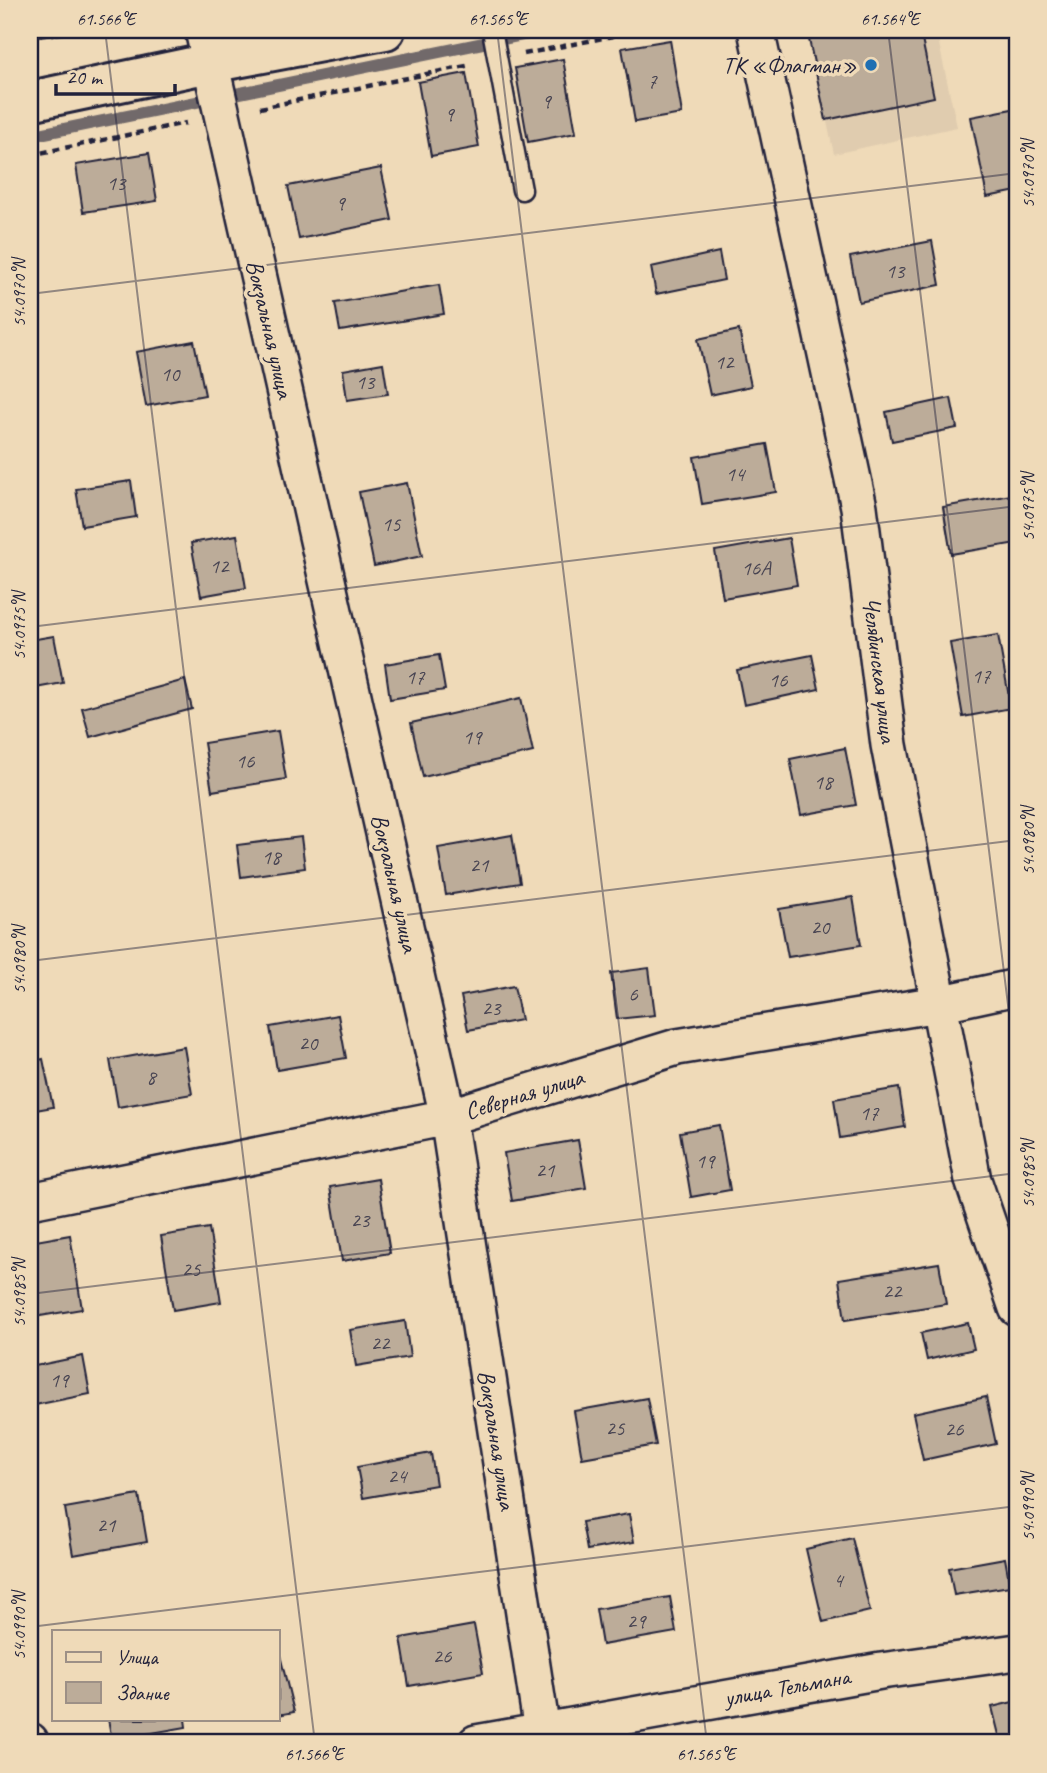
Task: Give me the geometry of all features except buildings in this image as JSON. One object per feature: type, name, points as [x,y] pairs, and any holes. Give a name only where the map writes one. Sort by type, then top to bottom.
[{"type":"street","points":[[30,101],[206,47],[385,30]]},
{"type":"street","name":"Челябинская улица","points":[[756,30],[859,507],[889,745],[973,1180],[1017,1308]]},
{"type":"street","name":"Вокзальная улица","points":[[206,47],[448,1117],[543,1737]]},
{"type":"street","name":"Северная улица","points":[[30,1200],[448,1117],[677,1047],[938,1004],[1017,987]]},
{"type":"street","name":"улица Тельмана","points":[[476,1743],[543,1737],[881,1671],[1017,1652]]},
{"type":"lane","points":[[492,30],[522,190]]},
{"type":"path","points":[[30,155],[643,30]]},
{"type":"shaded area","name":"ТК «Флагман»","points":[[807,30],[936,30],[957,127],[834,154]]},
{"type":"waterway","points":[[30,136],[547,30]]},
{"type":"place","name":"ТК «Флагман»","points":[[871,65]]}]
